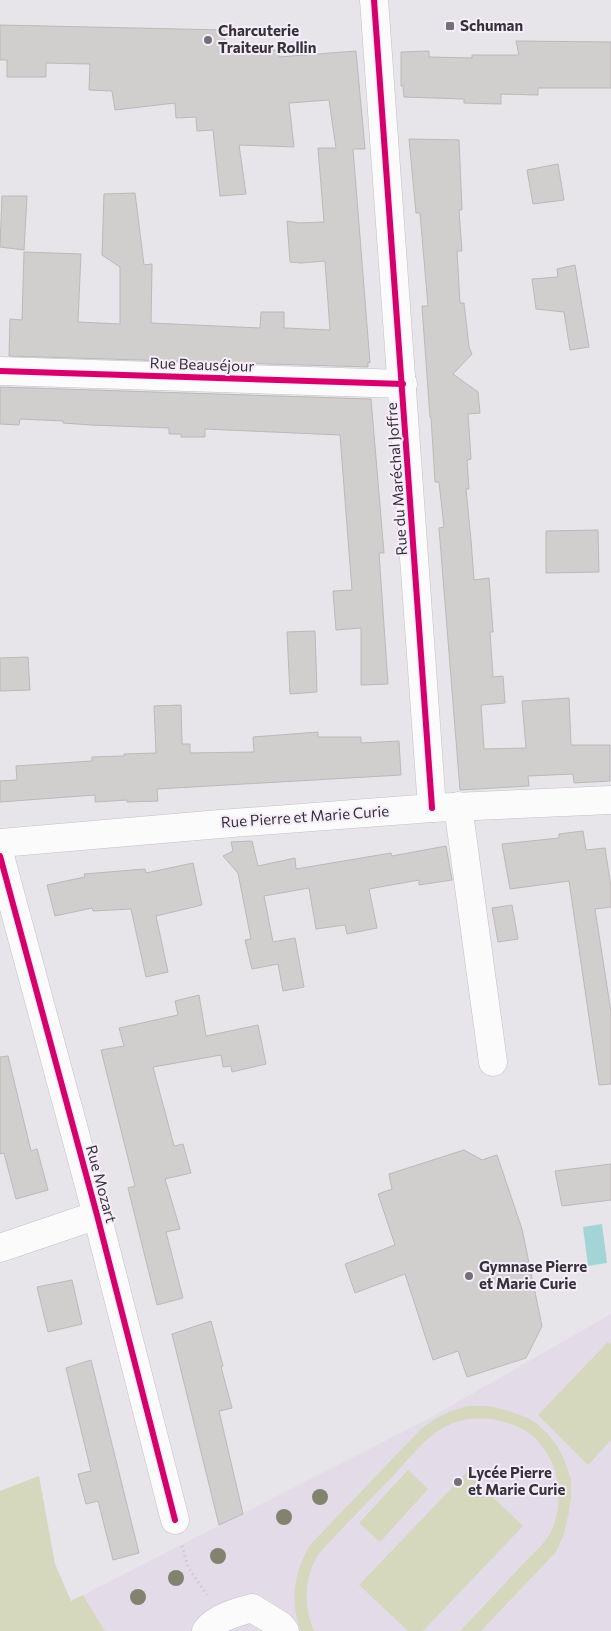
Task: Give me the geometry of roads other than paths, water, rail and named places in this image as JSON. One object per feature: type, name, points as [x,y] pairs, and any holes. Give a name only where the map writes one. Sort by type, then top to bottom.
[{"type":"street","name":"Rue du Maréchal Joffre","points":[[374,0],[403,384],[445,807],[493,1062]]},
{"type":"street","name":"Rue Beauséjour","points":[[0,371],[403,384]]},
{"type":"street","name":"Rue Pierre et Marie Curie","points":[[0,843],[445,807],[611,800]]},
{"type":"street","name":"Rue Mozart","points":[[0,856],[97,1215],[175,1520]]},
{"type":"street","points":[[0,1248],[97,1215]]},
{"type":"street","points":[[215,1625],[252,1608],[281,1626],[285,1631]]},
{"type":"water","points":[[602,1224],[607,1263],[588,1266],[583,1227]]},
{"type":"place","name":"Schuman","points":[[450,26]]},
{"type":"place","name":"Charcuterie Traiteur Rollin","points":[[208,40]]},
{"type":"place","name":"Gymnase Pierre et Marie Curie","points":[[469,1276]]},
{"type":"place","name":"Lycée Pierre et Marie Curie","points":[[458,1482]]}]
